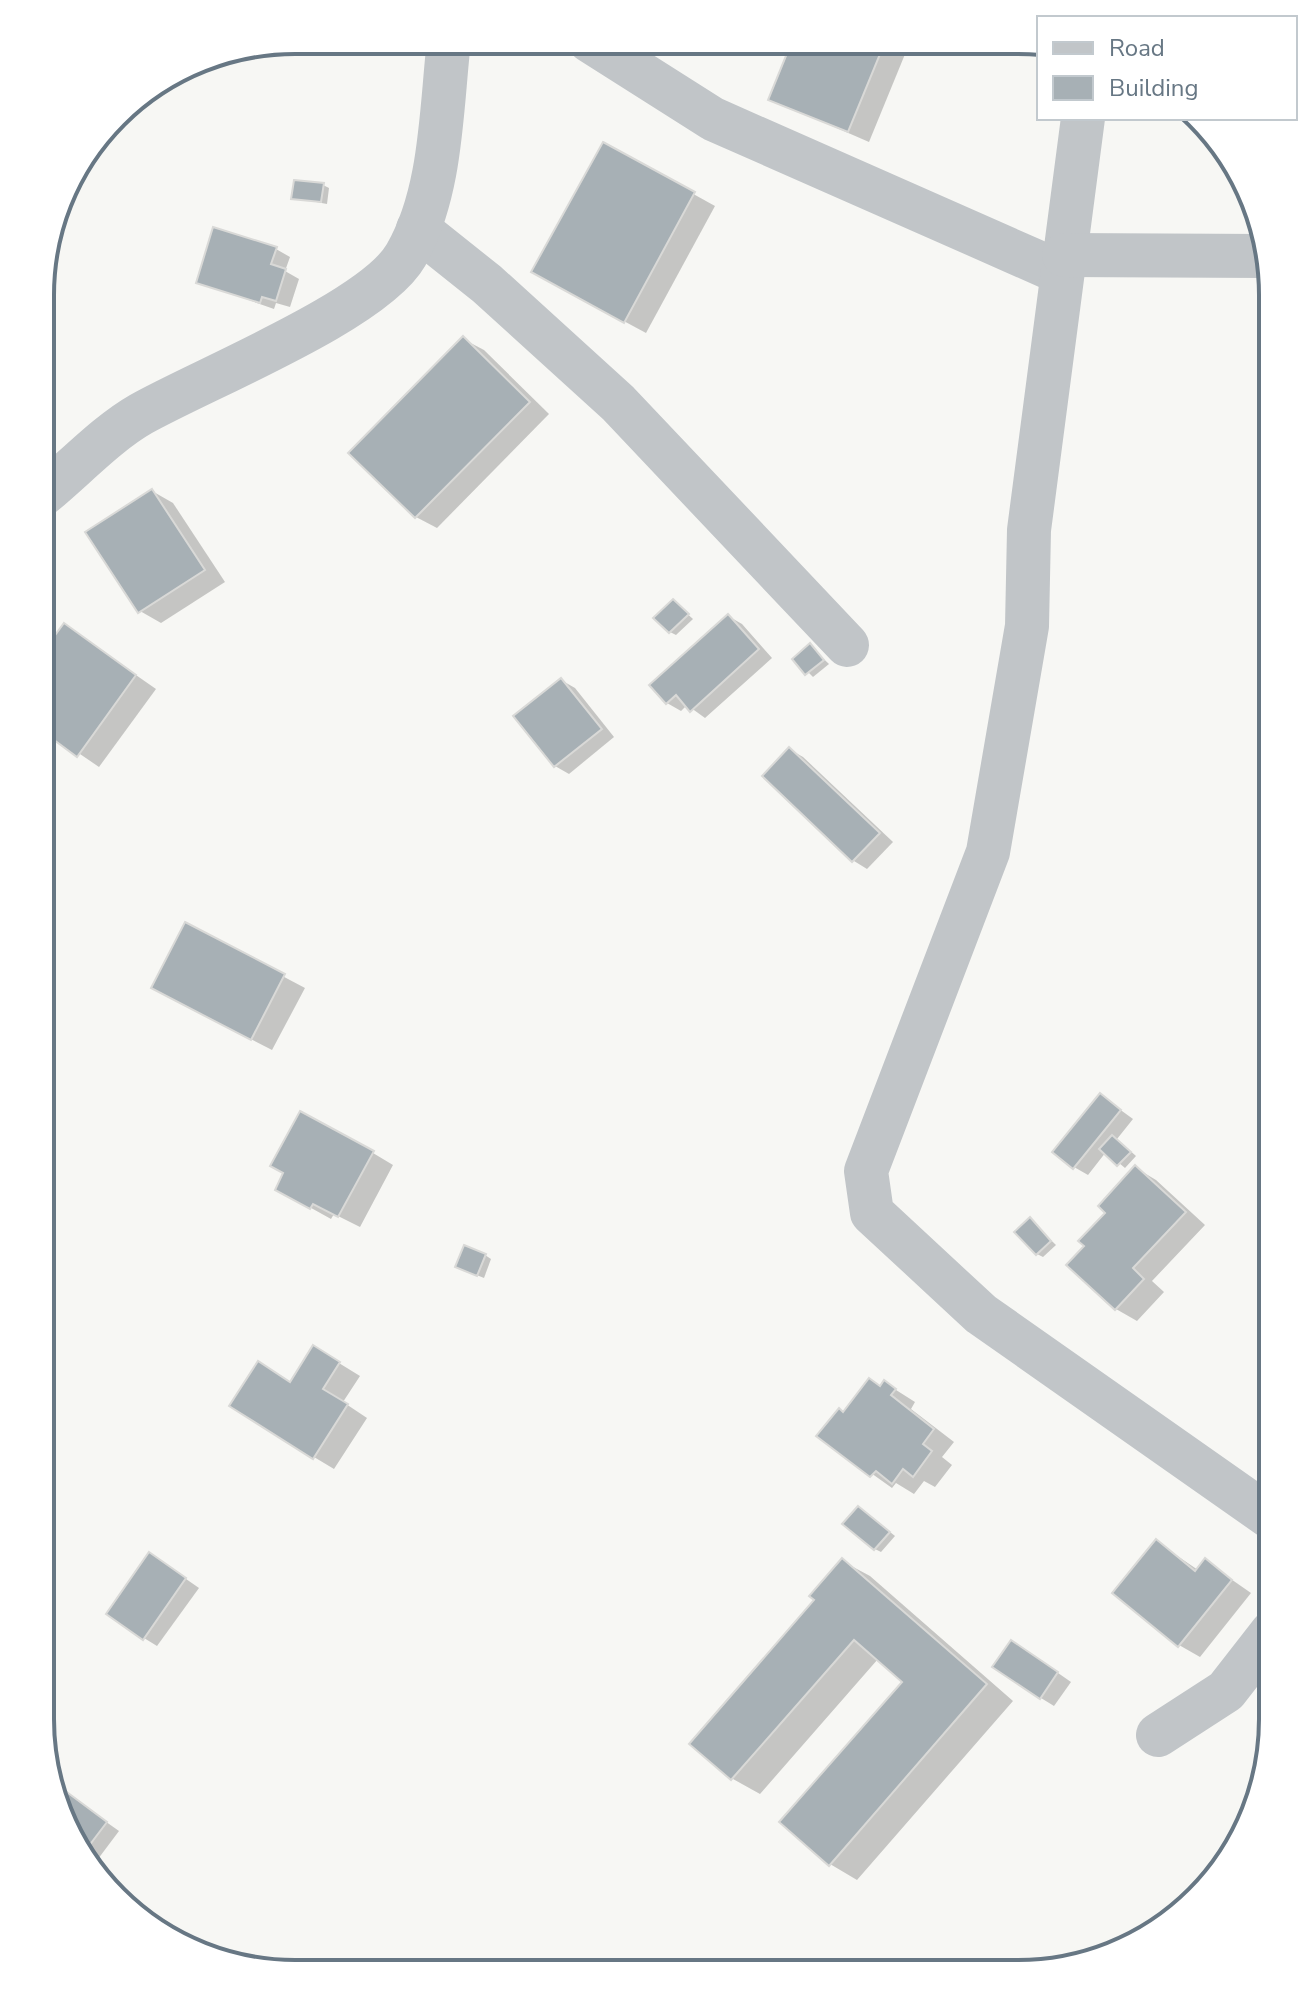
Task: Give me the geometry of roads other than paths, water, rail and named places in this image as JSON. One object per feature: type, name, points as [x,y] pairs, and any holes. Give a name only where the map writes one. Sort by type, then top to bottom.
[{"type":"street","points":[[54,485],[138,416],[335,314],[371,289],[405,257],[418,229],[434,171],[447,55]]},
{"type":"street","points":[[611,55],[713,119],[1063,264],[1255,256]]},
{"type":"street","points":[[1083,120],[1029,530],[1027,626],[988,852],[866,1171],[872,1213],[981,1314],[1258,1509]]},
{"type":"street","points":[[418,229],[499,294],[618,403],[847,645]]},
{"type":"street","points":[[1158,1735],[1226,1691],[1258,1650]]}]
